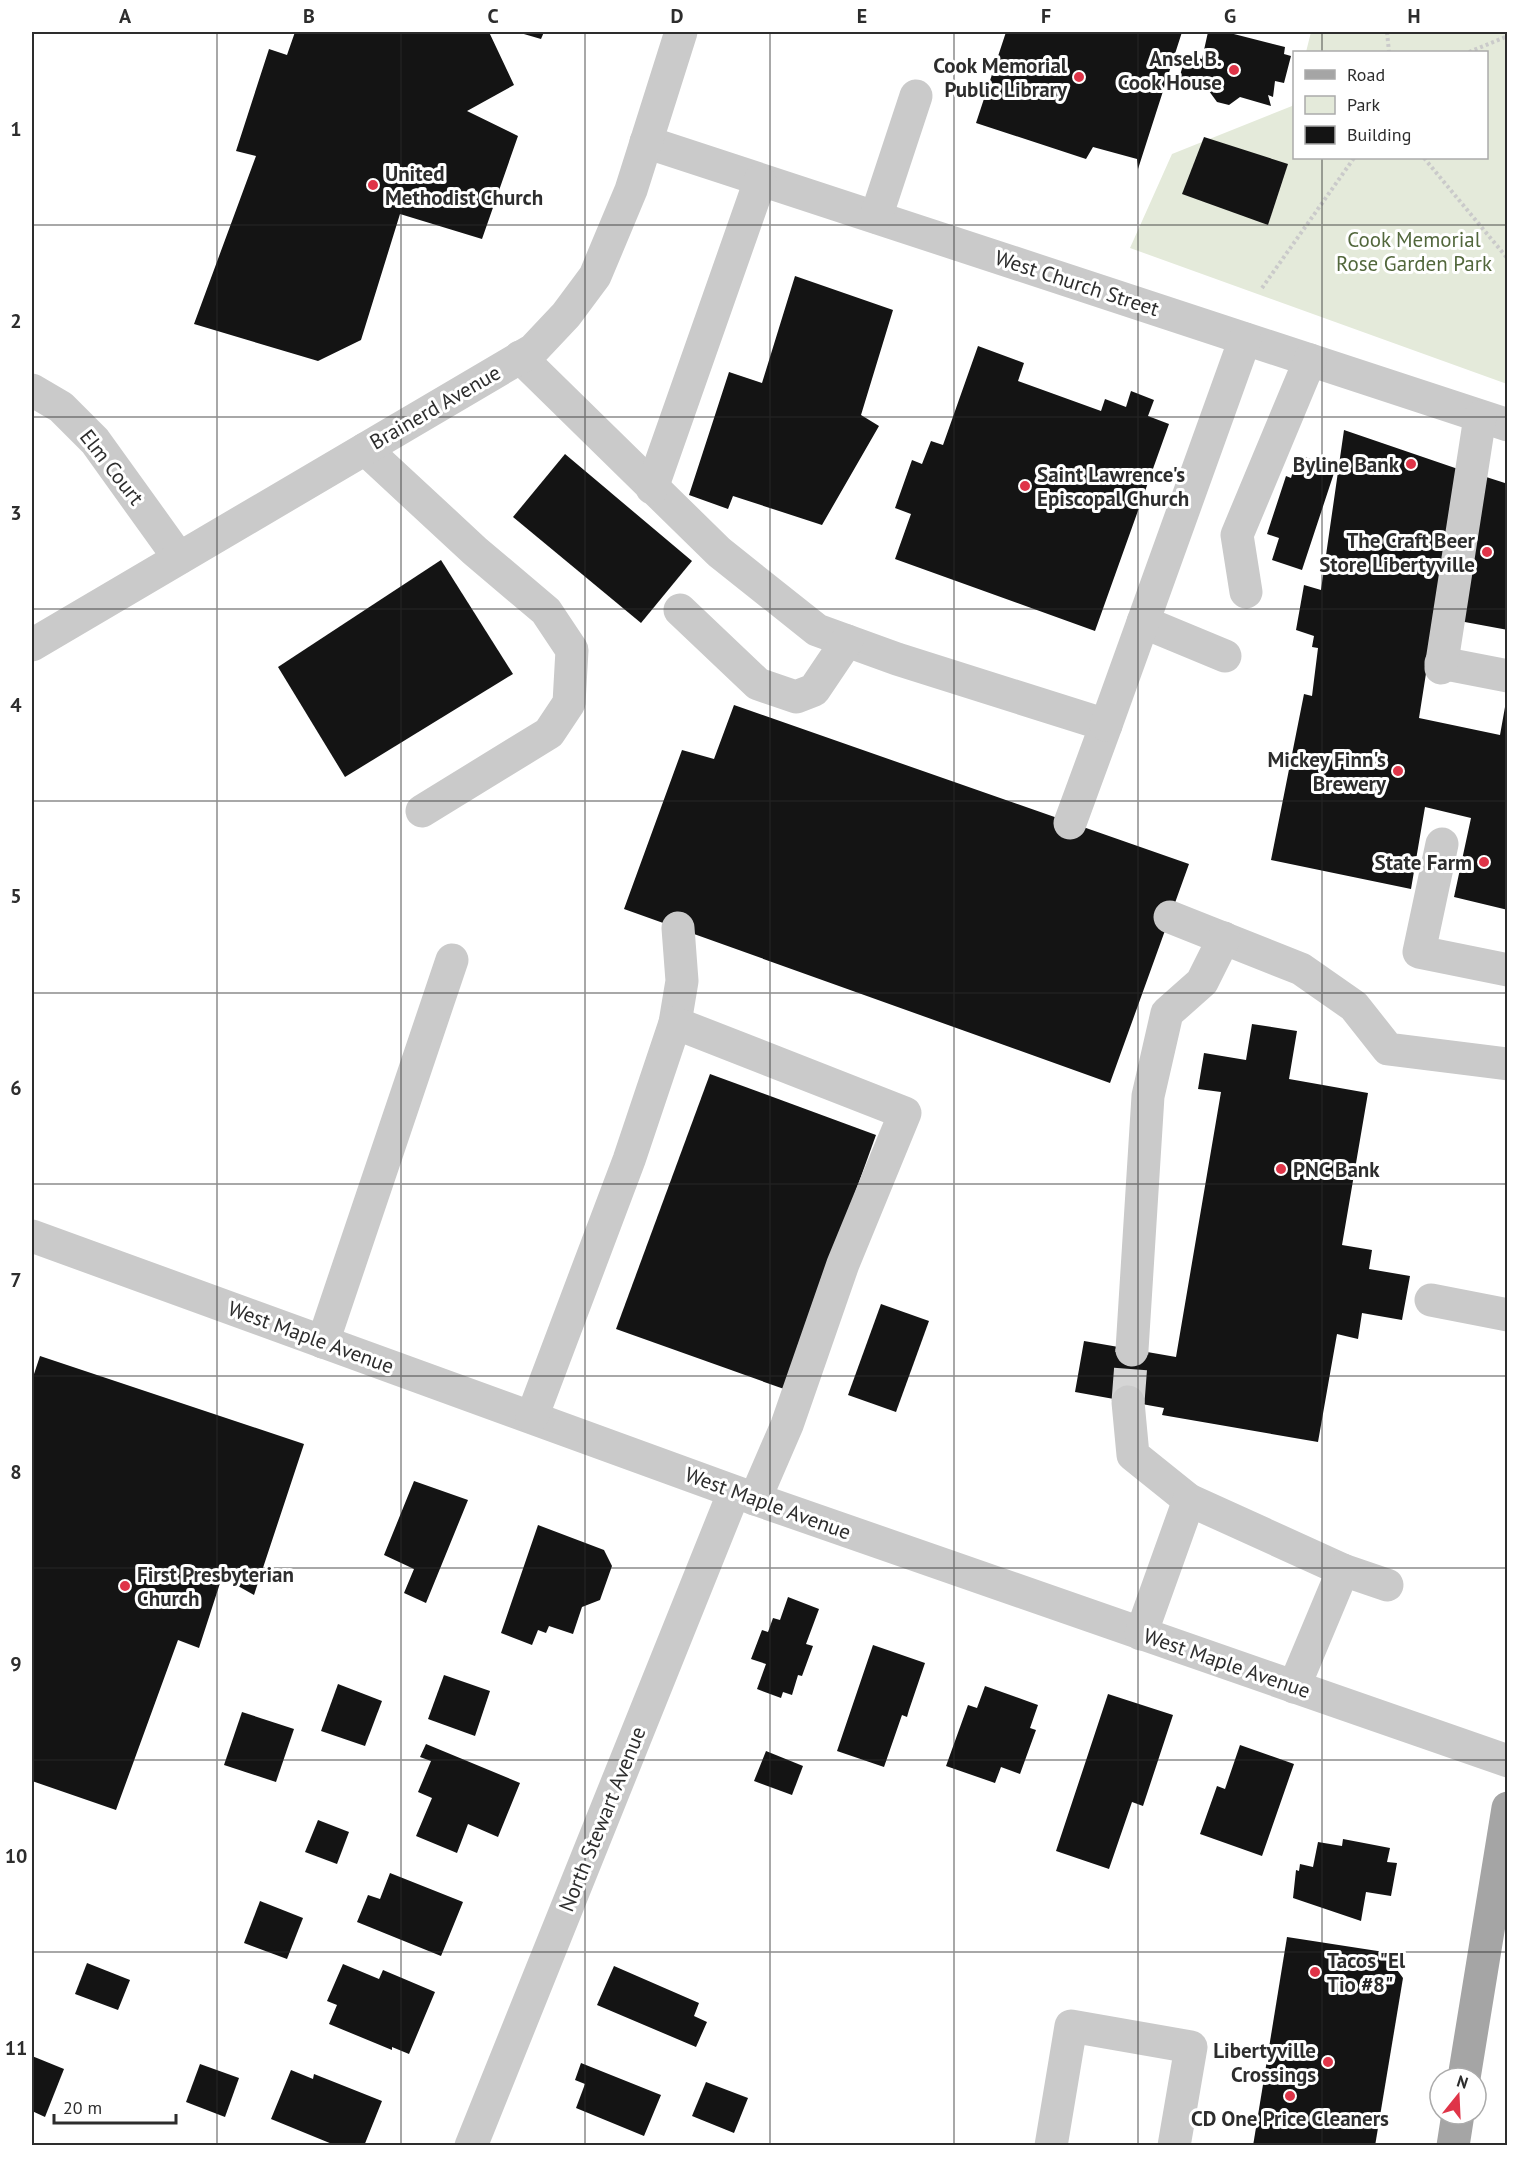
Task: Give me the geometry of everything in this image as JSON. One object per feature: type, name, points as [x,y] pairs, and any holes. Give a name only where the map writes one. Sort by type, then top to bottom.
[{"type":"main road","points":[[1466,2066],[1508,1808]]},
{"type":"main road","points":[[1453,2145],[1456,2126]]},
{"type":"street","name":"Brainerd Avenue","points":[[32,645],[533,350],[566,315],[595,276],[631,190],[681,32]]},
{"type":"street","points":[[876,217],[916,96]]},
{"type":"street","name":"West Church Street","points":[[646,142],[1494,421]]},
{"type":"street","points":[[652,488],[760,181]]},
{"type":"street","points":[[1070,823],[1245,339]]},
{"type":"street","points":[[520,357],[719,552],[817,630],[1106,725]]},
{"type":"street","points":[[1246,592],[1237,535],[1310,360]]},
{"type":"street","name":"Elm Court","points":[[32,390],[61,407],[95,441],[179,558]]},
{"type":"street","points":[[1494,421],[1441,665],[1508,676]]},
{"type":"street","points":[[365,449],[467,543],[546,611],[572,650],[569,703],[549,733],[422,812]]},
{"type":"street","points":[[680,610],[758,684],[796,697],[814,690],[847,641]]},
{"type":"street","points":[[1143,622],[1225,656]]},
{"type":"street","points":[[1442,844],[1419,952],[1508,970]]},
{"type":"street","points":[[1170,917],[1301,969],[1354,1006],[1388,1049],[1508,1065]]},
{"type":"street","points":[[532,1417],[629,1160],[675,1023],[682,981],[678,928]]},
{"type":"street","points":[[1132,1350],[1148,1096],[1167,1013],[1202,982],[1224,938]]},
{"type":"street","points":[[323,1342],[452,960]]},
{"type":"street","name":"North Stewart Avenue","points":[[471,2145],[744,1496],[787,1425],[843,1264],[904,1113],[675,1023]]},
{"type":"street","name":"West Maple Avenue","points":[[32,1236],[744,1496],[1508,1761]]},
{"type":"street","points":[[1431,1300],[1508,1315]]},
{"type":"street","points":[[1128,1401],[1133,1455],[1189,1500],[1343,1570],[1387,1585]]},
{"type":"street","points":[[1141,1634],[1189,1500]]},
{"type":"street","points":[[1294,1687],[1343,1570]]},
{"type":"street","points":[[1051,2145],[1071,2026],[1191,2047],[1174,2145]]},
{"type":"path","points":[[1387,32],[1389,51]]},
{"type":"path","points":[[1471,51],[1508,36]]},
{"type":"path","points":[[1262,288],[1353,159]]},
{"type":"path","points":[[1425,159],[1508,259]]},
{"type":"green space","name":"Cook Memorial Rose Garden Park","points":[[1311,32],[1507,32],[1507,384],[1130,248],[1172,154],[1292,106],[1293,101],[1293,159],[1488,159],[1488,51],[1306,51]]},
{"type":"building","name":"United Methodist Church","points":[[295,32],[489,32],[514,85],[467,111],[518,136],[482,239],[400,214],[361,340],[318,361],[194,324],[256,156],[236,151],[269,49],[287,55]]},
{"type":"building","points":[[517,32],[544,32],[541,39]]},
{"type":"building","name":"Cook Memorial Public Library","points":[[1006,32],[1182,32],[1138,169],[1137,159],[1093,147],[1086,159],[976,123]]},
{"type":"building","name":"Ansel B. Cook House","points":[[1208,32],[1226,32],[1285,47],[1284,54],[1291,56],[1284,83],[1275,81],[1273,97],[1268,95],[1271,106],[1240,97],[1229,105],[1217,102],[1209,91],[1178,82],[1186,55],[1202,59]]},
{"type":"building","points":[[1204,137],[1288,164],[1268,225],[1182,194]]},
{"type":"building","points":[[795,276],[893,310],[861,415],[879,426],[822,525],[733,496],[728,509],[689,495],[729,372],[762,383]]},
{"type":"building","name":"Saint Lawrence's Episcopal Church","points":[[978,346],[1024,363],[1018,381],[1101,411],[1105,399],[1126,407],[1131,391],[1154,400],[1148,416],[1169,424],[1095,631],[895,559],[911,514],[895,508],[912,460],[922,464],[931,441],[943,445]]},
{"type":"building","points":[[1344,430],[1458,469],[1419,718],[1500,735],[1505,707],[1508,708],[1508,910],[1454,897],[1471,818],[1425,807],[1411,889],[1271,860],[1304,694],[1312,696],[1318,648],[1312,647],[1314,636],[1296,630],[1304,585],[1321,590]]},
{"type":"building","points":[[565,454],[692,561],[641,623],[513,517]]},
{"type":"building","points":[[1298,455],[1336,467],[1302,570],[1272,560],[1279,538],[1267,534],[1286,476],[1291,478]]},
{"type":"building","name":"The Craft Beer Store Libertyville","points":[[1480,475],[1508,484],[1508,630],[1454,620]]},
{"type":"building","points":[[441,560],[513,674],[345,777],[278,667]]},
{"type":"building","points":[[734,705],[1189,864],[1110,1083],[624,909],[682,750],[714,759]]},
{"type":"building","name":"PNC Bank","points":[[1252,1024],[1297,1031],[1289,1079],[1368,1093],[1342,1245],[1372,1250],[1369,1269],[1410,1276],[1402,1320],[1362,1313],[1358,1339],[1337,1334],[1318,1442],[1162,1415],[1164,1408],[1075,1392],[1084,1341],[1176,1357],[1221,1092],[1198,1089],[1204,1053],[1246,1060]]},
{"type":"building","points":[[710,1074],[876,1135],[784,1389],[616,1329]]},
{"type":"building","points":[[881,1304],[929,1321],[896,1412],[848,1395]]},
{"type":"building","name":"First Presbyterian Church","points":[[40,1356],[304,1444],[254,1595],[222,1577],[199,1648],[178,1640],[116,1810],[32,1781],[32,1380]]},
{"type":"building","points":[[414,1481],[468,1500],[426,1603],[404,1593],[414,1569],[384,1555]]},
{"type":"building","points":[[538,1525],[604,1550],[612,1566],[600,1600],[582,1607],[573,1634],[549,1626],[546,1633],[538,1630],[532,1645],[501,1633]]},
{"type":"building","points":[[788,1597],[819,1609],[806,1644],[813,1646],[802,1676],[798,1675],[792,1695],[783,1692],[781,1698],[757,1689],[766,1664],[751,1659],[762,1630],[768,1632],[773,1618],[780,1620]]},
{"type":"building","points":[[873,1645],[925,1663],[907,1717],[902,1715],[884,1767],[837,1751]]},
{"type":"building","points":[[444,1675],[490,1691],[475,1736],[428,1719]]},
{"type":"building","points":[[338,1684],[382,1701],[365,1746],[321,1731]]},
{"type":"building","points":[[985,1686],[1038,1705],[1030,1728],[1036,1730],[1020,1774],[1001,1767],[995,1783],[946,1766],[968,1705],[977,1708]]},
{"type":"building","points":[[1108,1694],[1173,1715],[1143,1806],[1132,1802],[1109,1869],[1056,1851]]},
{"type":"building","points":[[242,1712],[294,1729],[276,1782],[224,1765]]},
{"type":"building","points":[[426,1744],[520,1783],[498,1837],[468,1824],[457,1853],[416,1836],[432,1798],[418,1792],[431,1761],[420,1757]]},
{"type":"building","points":[[1240,1745],[1294,1764],[1262,1856],[1200,1834],[1217,1786],[1225,1789]]},
{"type":"building","points":[[766,1751],[803,1766],[792,1795],[754,1781]]},
{"type":"building","points":[[318,1820],[349,1832],[337,1864],[305,1852]]},
{"type":"building","points":[[1343,1839],[1390,1848],[1387,1862],[1397,1863],[1391,1896],[1366,1892],[1361,1921],[1293,1898],[1296,1870],[1299,1871],[1300,1864],[1313,1867],[1318,1842],[1342,1846]]},
{"type":"building","points":[[390,1873],[463,1902],[441,1956],[357,1922],[368,1895],[380,1899]]},
{"type":"building","points":[[260,1901],[303,1918],[287,1959],[244,1943]]},
{"type":"building","name":"Libertyville Crossings","points":[[1287,1937],[1384,1952],[1403,1978],[1375,2146],[1253,2146]]},
{"type":"building","points":[[87,1963],[130,1980],[118,2010],[75,1994]]},
{"type":"building","points":[[343,1964],[379,1979],[383,1970],[435,1992],[409,2054],[392,2047],[392,2050],[329,2024],[337,2005],[327,2001]]},
{"type":"building","points":[[614,1966],[699,2003],[694,2016],[707,2022],[696,2047],[597,2005]]},
{"type":"building","points":[[32,2056],[64,2069],[45,2117],[32,2111]]},
{"type":"building","points":[[581,2063],[661,2095],[644,2136],[576,2108],[585,2084],[575,2080]]},
{"type":"building","points":[[200,2064],[239,2078],[225,2117],[186,2102]]},
{"type":"building","points":[[291,2070],[313,2079],[314,2074],[382,2101],[364,2146],[337,2146],[271,2119]]},
{"type":"building","points":[[706,2082],[748,2098],[734,2133],[692,2116]]},
{"type":"tunnel","points":[[1128,1402],[1132,1350]]},
{"type":"place","name":"Ansel B. Cook House","points":[[1234,70]]},
{"type":"place","name":"Cook Memorial Public Library","points":[[1079,77]]},
{"type":"place","name":"United Methodist Church","points":[[373,185]]},
{"type":"place","name":"Byline Bank","points":[[1411,464]]},
{"type":"place","name":"Saint Lawrence's Episcopal Church","points":[[1025,486]]},
{"type":"place","name":"The Craft Beer Store Libertyville","points":[[1487,552]]},
{"type":"place","name":"Mickey Finn's Brewery","points":[[1398,771]]},
{"type":"place","name":"State Farm","points":[[1484,862]]},
{"type":"place","name":"PNC Bank","points":[[1281,1169]]},
{"type":"place","name":"First Presbyterian Church","points":[[125,1586]]},
{"type":"place","name":"Tacos \"El Tio #8\"","points":[[1315,1972]]},
{"type":"place","name":"Libertyville Crossings","points":[[1328,2062]]},
{"type":"place","name":"CD One Price Cleaners","points":[[1290,2096]]}]
